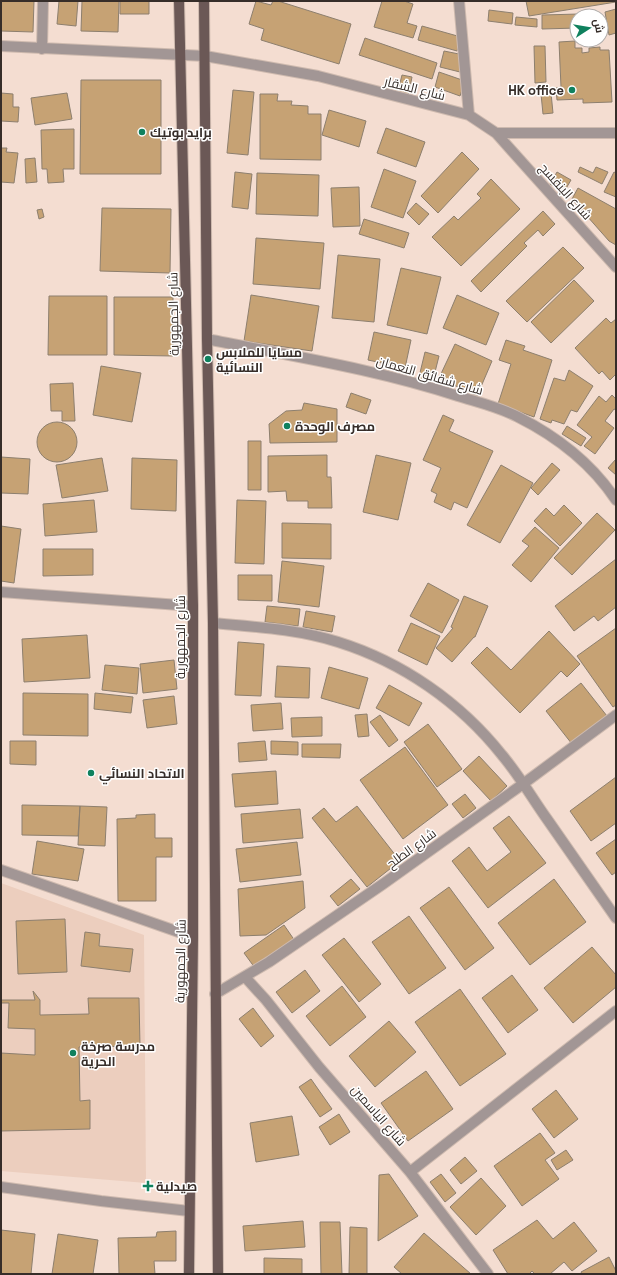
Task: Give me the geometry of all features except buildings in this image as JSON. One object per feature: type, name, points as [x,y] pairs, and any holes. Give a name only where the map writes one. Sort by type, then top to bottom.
[{"type":"main road","name":"شارع الجمهورية","points":[[179,1],[193,606],[193,938],[189,1274]]},
{"type":"main road","points":[[204,1],[207,338],[213,623],[218,1274]]},
{"type":"street","points":[[42,49],[43,1]]},
{"type":"street","points":[[460,1],[469,115]]},
{"type":"street","name":"شارع الشقار","points":[[1,46],[204,56],[318,76],[469,115],[496,133]]},
{"type":"street","points":[[496,133],[616,133]]},
{"type":"street","name":"شارع البنفسج","points":[[496,133],[616,267]]},
{"type":"street","name":"شارع شقائق النعمان","points":[[207,338],[371,371],[431,387],[516,416],[547,434],[580,458],[607,487],[616,500]]},
{"type":"street","points":[[1,592],[193,606]]},
{"type":"street","points":[[213,623],[277,628],[338,642],[370,654],[393,665],[429,687],[454,706],[480,730],[503,755],[616,918]]},
{"type":"street","name":"شارع الطلح","points":[[215,994],[269,962],[383,884],[523,784],[616,715]]},
{"type":"street","points":[[1,870],[193,938]]},
{"type":"street","name":"شارع الياسمين","points":[[245,977],[266,1000],[319,1067],[410,1172],[488,1274]]},
{"type":"street","points":[[410,1172],[616,1011]]},
{"type":"street","points":[[1,1187],[101,1201],[189,1211]]},
{"type":"shaded area","name":"مدرسة صرخة الحرية","points":[[1,883],[144,935],[146,1183],[1,1171]]},
{"type":"place","name":"HK office","points":[[572,90]]},
{"type":"place","name":"برايد بوتيك","points":[[142,132]]},
{"type":"place","name":"مسايا للملابس النسائية","points":[[208,359]]},
{"type":"place","name":"مصرف الوحدة","points":[[287,426]]},
{"type":"place","name":"الاتحاد النسائي","points":[[91,773]]},
{"type":"place","name":"مدرسة صرخة الحرية","points":[[73,1053]]},
{"type":"place","name":"صيدلية","points":[[148,1186]]}]
